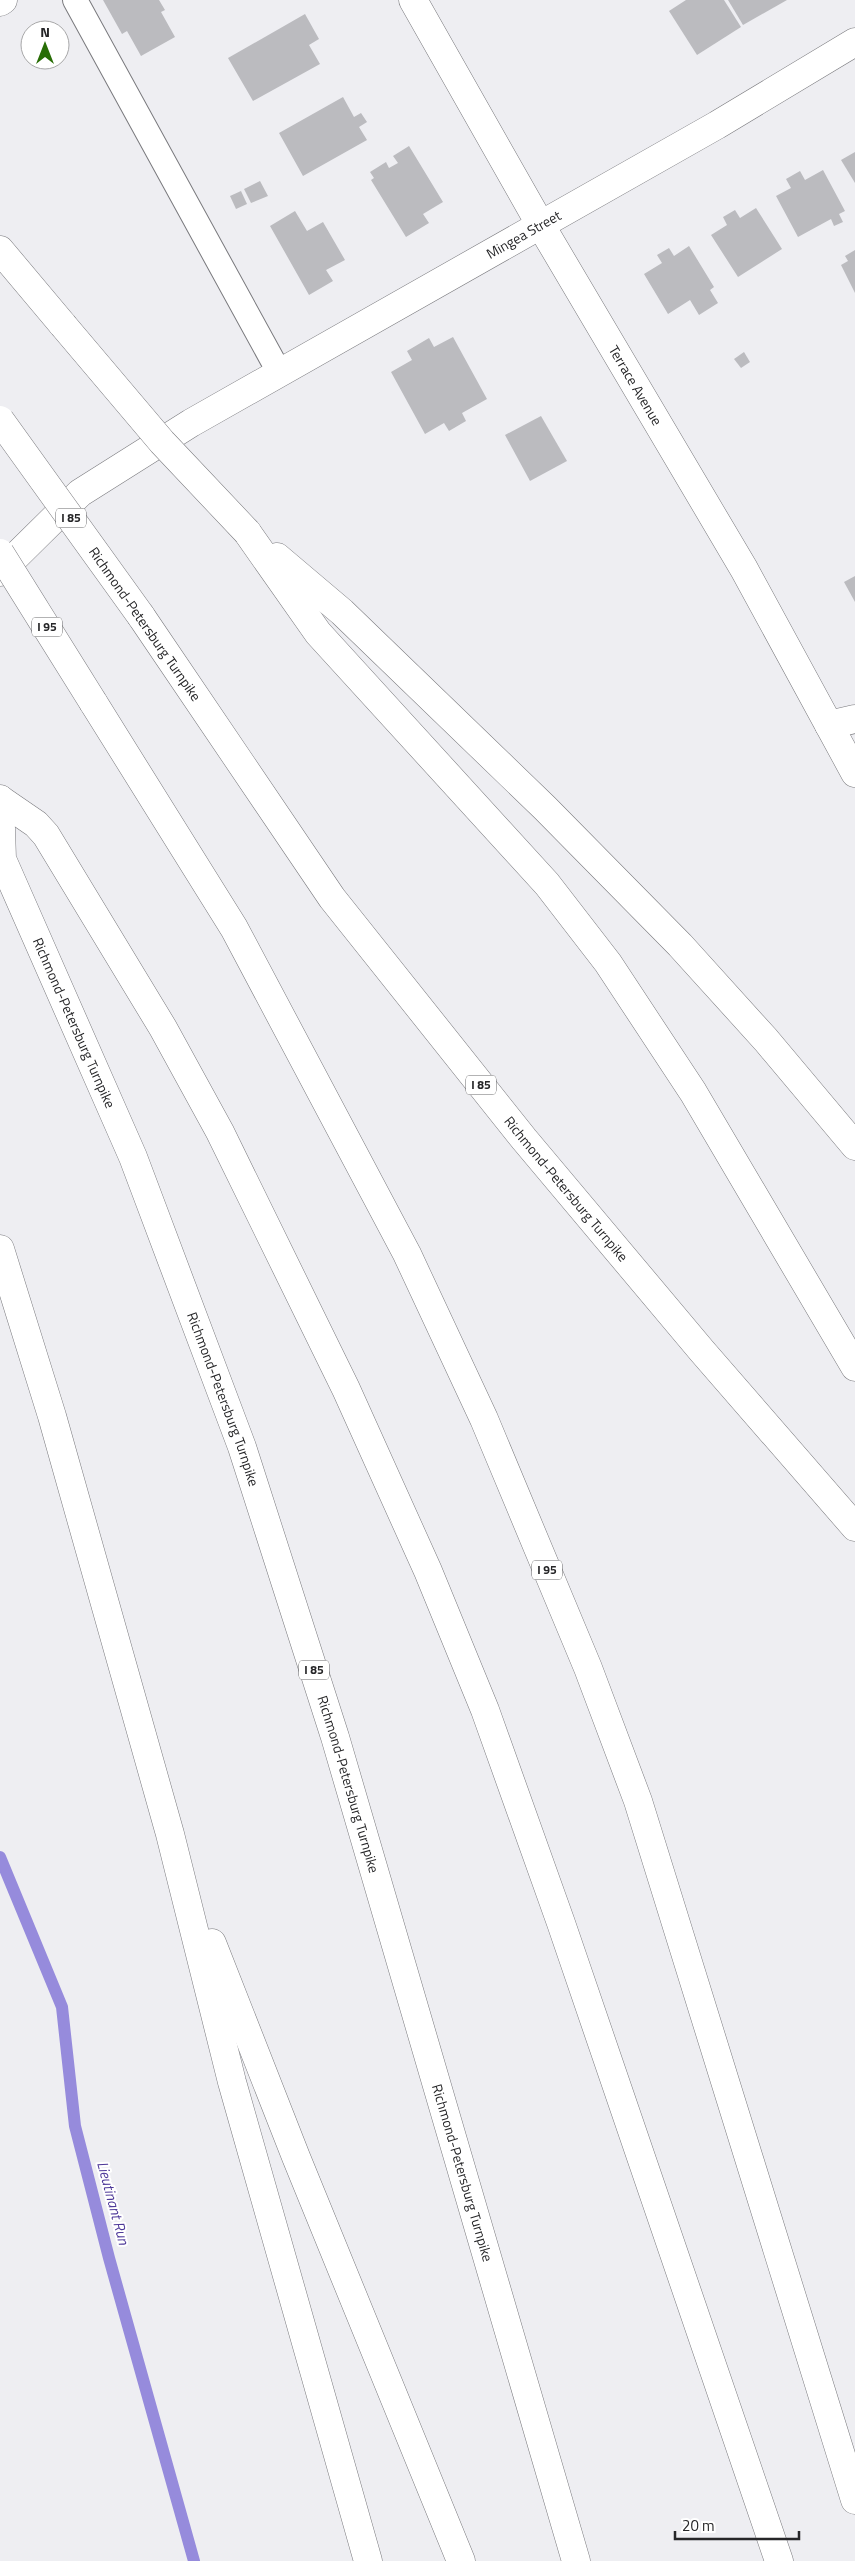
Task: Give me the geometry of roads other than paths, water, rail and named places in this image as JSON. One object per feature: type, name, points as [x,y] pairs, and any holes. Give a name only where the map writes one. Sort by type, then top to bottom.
[{"type":"main road","name":"Terrace Avenue","points":[[413,0],[540,224],[744,569],[855,773]]},
{"type":"main road","name":"Mingea Street","points":[[0,572],[80,493],[190,423],[717,125],[855,42]]},
{"type":"main road","points":[[0,250],[162,442],[247,532],[342,612],[552,815],[680,945],[766,1040],[855,1146]]},
{"type":"main road","name":"Richmond-Petersburg Turnpike","points":[[0,420],[141,616],[332,898],[531,1146],[702,1351],[855,1527]]},
{"type":"main road","points":[[247,532],[318,633],[547,884],[608,963],[693,1092],[855,1368]]},
{"type":"main road","name":"I 95","points":[[0,553],[234,928],[407,1254],[484,1419],[588,1668],[638,1801],[855,2500]]},
{"type":"main road","points":[[829,725],[855,719]]},
{"type":"main road","points":[[0,800],[36,824],[46,835],[163,1028],[220,1132],[346,1389],[428,1571],[485,1710],[561,1923],[779,2561]]},
{"type":"main road","name":"Richmond-Petersburg Turnpike","points":[[0,800],[2,859],[133,1156],[242,1447],[335,1737],[576,2561]]},
{"type":"main road","points":[[0,1249],[52,1416],[170,1834],[232,2082],[368,2561]]},
{"type":"main road","points":[[170,1834],[296,2157],[461,2561]]},
{"type":"lane","points":[[75,0],[278,372]]},
{"type":"waterway","name":"Lieutinant Run","points":[[0,1857],[62,2007],[75,2126],[109,2258],[194,2561]]}]
